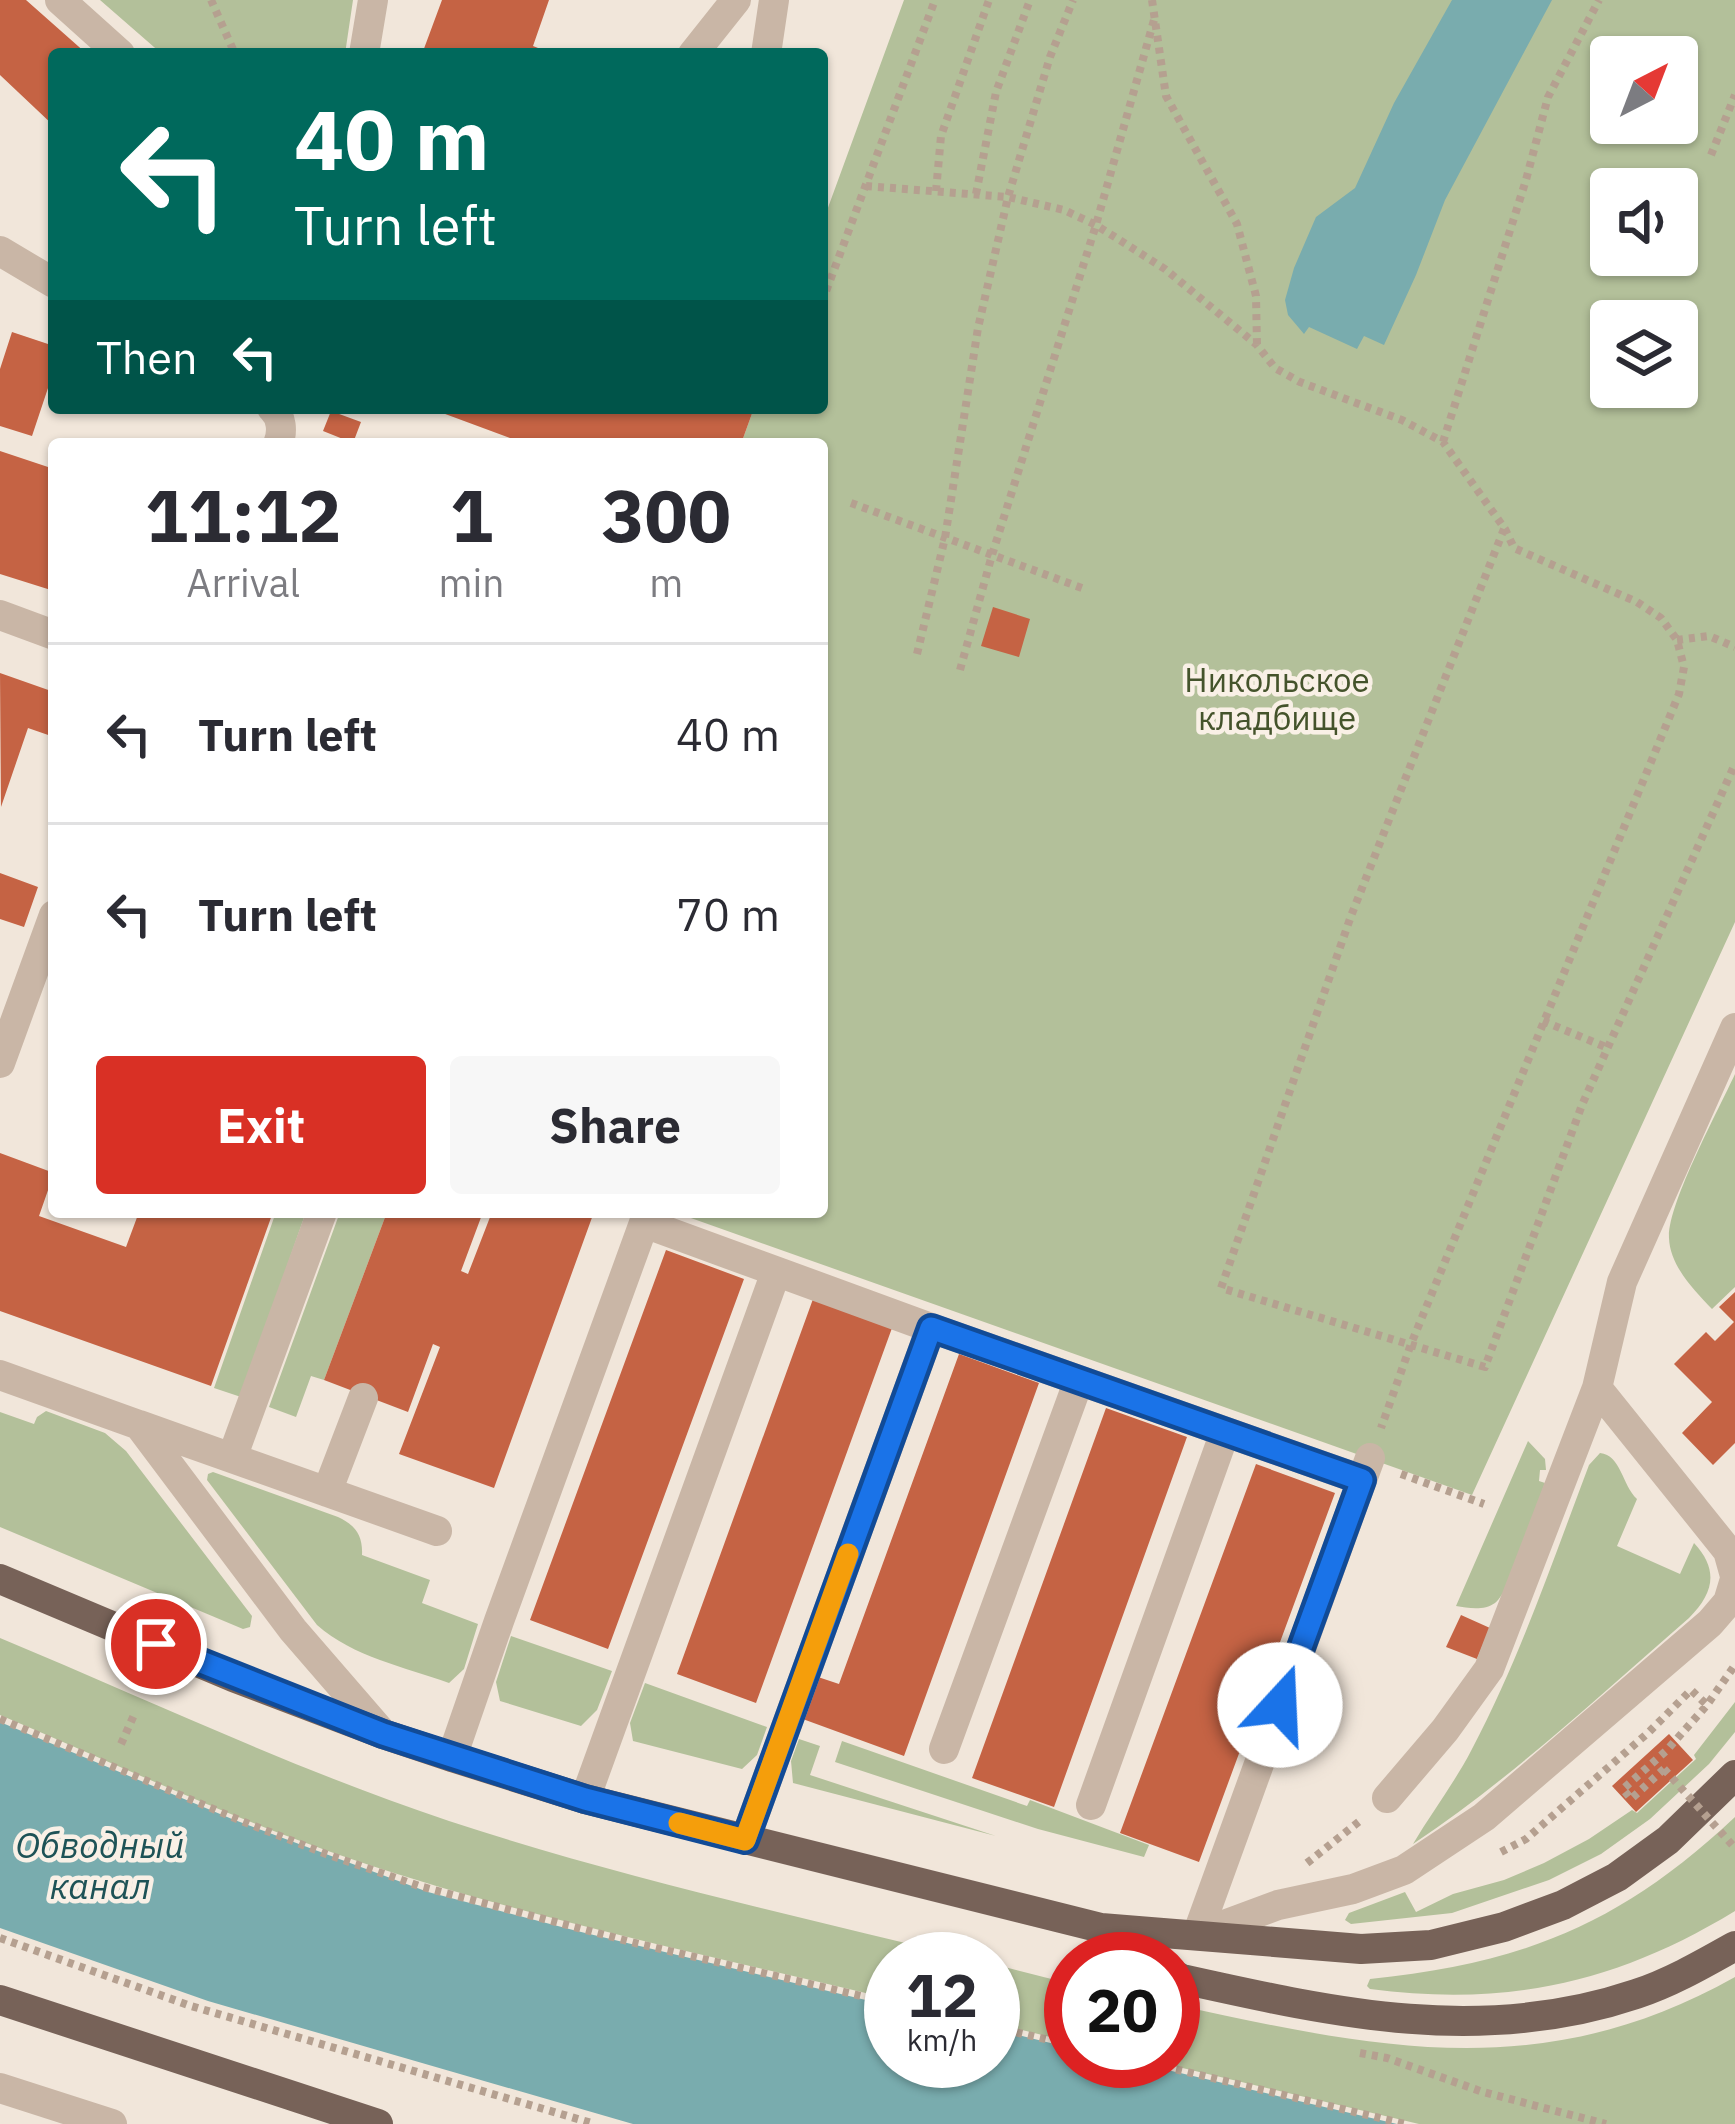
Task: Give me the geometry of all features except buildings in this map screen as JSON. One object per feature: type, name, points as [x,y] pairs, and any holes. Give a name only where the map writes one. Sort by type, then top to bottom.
[{"type":"main road","points":[[0,1579],[383,1734],[585,1799],[1101,1928],[1156,1932]]},
{"type":"main road","points":[[1200,1935],[1361,1949],[1431,1945],[1504,1927],[1562,1905],[1617,1876],[1668,1840],[1735,1774]]},
{"type":"main road","points":[[1101,1928],[1107,1932]]},
{"type":"main road","points":[[1200,1983],[1321,2010],[1495,2022],[1573,2011],[1637,1994],[1735,1946]]},
{"type":"main road","points":[[0,2000],[370,2122]]},
{"type":"street","points":[[60,0],[113,48]]},
{"type":"street","points":[[365,48],[373,0]]},
{"type":"street","points":[[698,48],[736,0]]},
{"type":"street","points":[[767,48],[774,0]]},
{"type":"street","points":[[0,251],[48,280]]},
{"type":"street","points":[[0,615],[48,633]]},
{"type":"street","points":[[0,1063],[48,931]]},
{"type":"street","points":[[1387,1798],[1490,1669],[1597,1388],[1622,1282],[1735,1028]]},
{"type":"street","points":[[232,1458],[320,1218]]},
{"type":"street","points":[[452,1757],[644,1222],[1225,1432],[1366,1469],[1198,1932]]},
{"type":"street","points":[[585,1799],[776,1272]]},
{"type":"street","points":[[745,1840],[931,1328]]},
{"type":"street","points":[[0,1375],[437,1532]]},
{"type":"street","points":[[944,1749],[1078,1380]]},
{"type":"street","points":[[1200,1934],[1278,1905],[1353,1889],[1404,1870],[1484,1817],[1710,1623],[1728,1602],[1735,1578],[1728,1551],[1597,1388]]},
{"type":"street","points":[[327,1492],[363,1398]]},
{"type":"street","points":[[139,1425],[293,1630],[383,1734]]},
{"type":"street","points":[[1091,1804],[1225,1432]]},
{"type":"street","points":[[0,2088],[112,2124]]},
{"type":"path","points":[[211,0],[232,48]]},
{"type":"path","points":[[828,286],[935,0]]},
{"type":"path","points":[[936,191],[941,136],[989,0]]},
{"type":"path","points":[[976,194],[996,92],[1030,0]]},
{"type":"path","points":[[917,654],[945,538],[978,328],[1008,197],[1050,57],[1073,0]]},
{"type":"path","points":[[1151,0],[1166,96],[1237,224],[1256,296],[1257,346]]},
{"type":"path","points":[[1443,442],[1549,98],[1599,0]]},
{"type":"path","points":[[960,670],[1154,20]]},
{"type":"path","points":[[1711,155],[1735,95]]},
{"type":"path","points":[[866,186],[1008,197],[1064,210],[1096,225],[1165,269],[1257,346],[1276,368],[1443,442],[1514,548],[1636,602],[1661,618],[1677,640],[1684,667],[1679,694],[1411,1344],[1366,1469]]},
{"type":"path","points":[[850,503],[1082,588]]},
{"type":"path","points":[[1504,529],[1352,916],[1221,1288],[1485,1367],[1582,1105],[1735,764]]},
{"type":"path","points":[[1677,640],[1709,636],[1735,647]]},
{"type":"path","points":[[1543,1021],[1608,1048]]},
{"type":"path","points":[[1407,1476],[1484,1504]]},
{"type":"path","points":[[1735,1665],[1667,1750],[1623,1789],[1631,1798],[1664,1769],[1735,1848]]},
{"type":"path","points":[[1491,1858],[1526,1839],[1691,1690],[1707,1705]]},
{"type":"path","points":[[121,1744],[134,1715]]},
{"type":"path","points":[[0,1719],[264,1830],[419,1886],[864,1997]]},
{"type":"path","points":[[1296,1871],[1387,1798]]},
{"type":"path","points":[[0,1938],[191,2006],[595,2124]]},
{"type":"path","points":[[1342,2049],[1388,2058],[1483,2092],[1606,2124]]},
{"type":"path","points":[[1200,2075],[1405,2124]]},
{"type":"green space","points":[[100,0],[353,0],[346,48],[155,48]]},
{"type":"green space","name":"Никольское кладбище","points":[[904,0],[1735,0],[1735,922],[1472,1495],[691,1218],[828,1218],[828,438],[743,438],[752,414],[828,414],[828,208]]},
{"type":"green space","points":[[1735,1074],[1735,1287],[1712,1309],[1678,1268],[1669,1238],[1676,1203]]},
{"type":"green space","points":[[274,1218],[304,1218],[241,1397],[214,1388]]},
{"type":"green space","points":[[338,1218],[385,1218],[324,1380],[311,1376],[296,1417],[269,1407]]},
{"type":"green space","points":[[46,1411],[105,1433],[126,1451],[252,1616],[250,1627],[243,1629],[0,1527],[0,1412],[34,1424]]},
{"type":"green space","points":[[1528,1441],[1545,1459],[1546,1470],[1540,1470],[1539,1481],[1545,1483],[1508,1583],[1491,1606],[1456,1606]]},
{"type":"green space","points":[[1600,1453],[1613,1459],[1637,1499],[1617,1546],[1680,1574],[1694,1543],[1710,1572],[1704,1600],[1554,1736],[1413,1844],[1489,1715],[1589,1465]]},
{"type":"green space","points":[[213,1472],[338,1517],[357,1532],[362,1555],[430,1580],[422,1603],[478,1624],[464,1669],[449,1683],[363,1653],[331,1636],[317,1625],[207,1480]]},
{"type":"green space","points":[[511,1636],[612,1671],[597,1710],[581,1726],[500,1701],[496,1682]]},
{"type":"green space","points":[[0,1638],[279,1757],[449,1821],[643,1878],[864,1933],[864,1993],[608,1932],[397,1874],[245,1820],[0,1715]]},
{"type":"green space","points":[[645,1683],[767,1727],[757,1755],[742,1769],[633,1741],[630,1723]]},
{"type":"green space","points":[[1735,1702],[1735,1732],[1709,1764],[1650,1819],[1601,1854],[1549,1880],[1452,1913],[1351,1924],[1345,1920],[1349,1913],[1405,1892],[1416,1912],[1453,1894],[1504,1880],[1589,1839],[1632,1810],[1637,1813],[1696,1759],[1694,1755]]},
{"type":"green space","points":[[799,1739],[820,1746],[810,1775],[996,1836],[793,1783],[791,1761]]},
{"type":"green space","points":[[842,1741],[1027,1806],[1030,1800],[1149,1845],[1144,1857],[1038,1829],[835,1762]]},
{"type":"green space","points":[[1735,1817],[1735,1911],[1691,1936],[1604,1972],[1515,1991],[1420,1994],[1367,1986],[1370,1979],[1476,1962],[1568,1932],[1652,1885]]},
{"type":"green space","points":[[1020,1971],[1044,1977],[1044,2035],[1020,2030]]},
{"type":"green space","points":[[1735,1977],[1735,2124],[1419,2124],[1200,2072],[1200,2010],[1322,2034],[1460,2048],[1527,2045],[1595,2033],[1664,2011]]},
{"type":"water","points":[[1452,0],[1552,0],[1445,200],[1384,345],[1364,336],[1357,349],[1309,327],[1304,334],[1288,315],[1285,300],[1316,217],[1355,188],[1394,103]]},
{"type":"water","name":"Обводный канал","points":[[0,1722],[232,1819],[428,1892],[864,2000],[864,2088],[1020,2088],[1020,2036],[1044,2041],[1044,2088],[1200,2088],[1200,2078],[1397,2124],[633,2124],[208,2001],[0,1928]]},
{"type":"slow traffic","points":[[679,1823],[745,1840],[848,1554]]},
{"type":"route","points":[[156,1644],[383,1734],[585,1799],[745,1840],[931,1328],[1362,1480],[1280,1705]]}]
